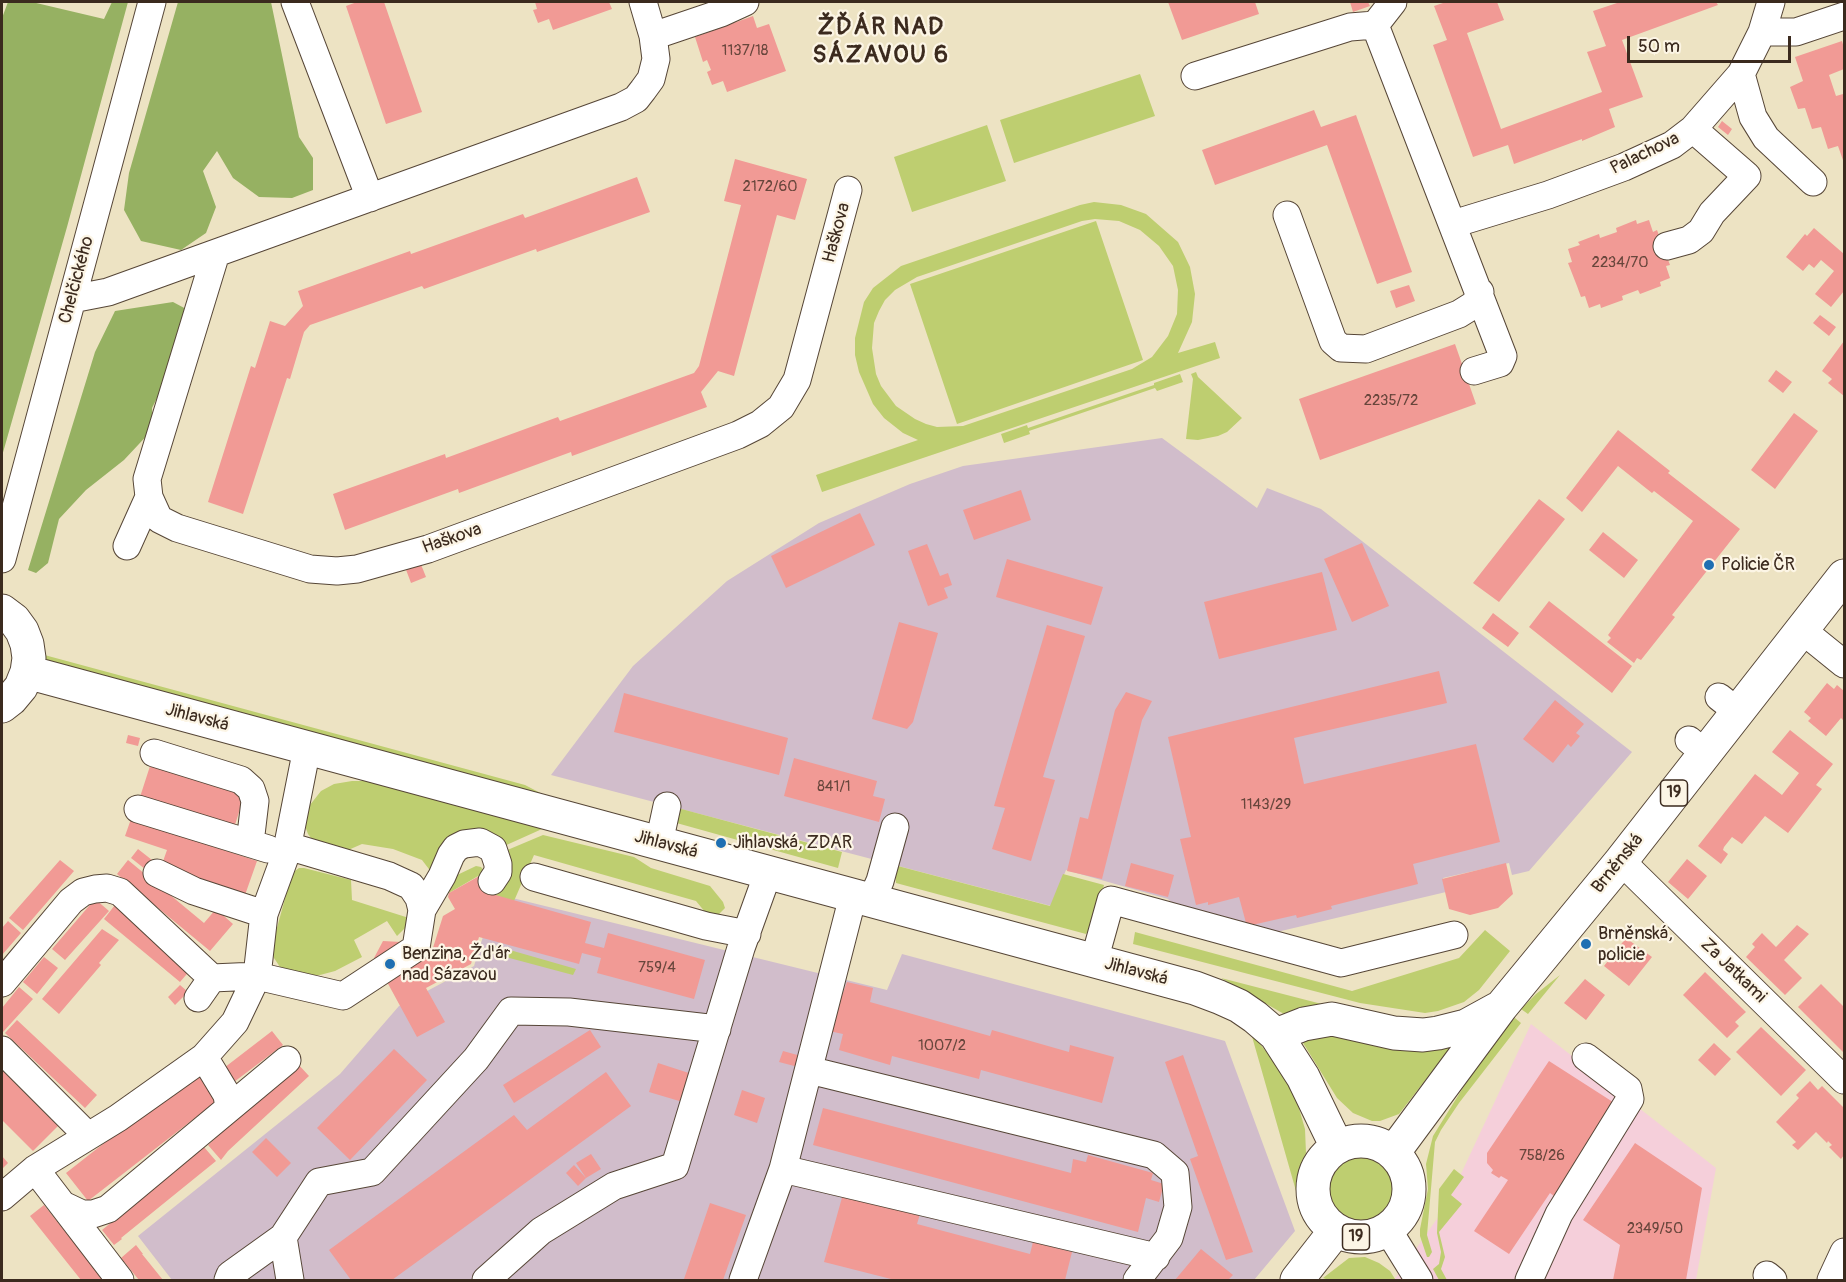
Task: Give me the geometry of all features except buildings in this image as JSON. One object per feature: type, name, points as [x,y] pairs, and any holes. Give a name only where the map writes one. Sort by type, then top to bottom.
[{"type":"main road","name":"Brněnská","points":[[1393,1153],[1501,1007],[1621,861],[1697,747],[1729,704],[1802,630],[1845,576]]},
{"type":"main road","points":[[2,611],[14,620],[25,638],[29,651],[27,672],[17,693],[2,706]]},
{"type":"main road","name":"Jihlavská","points":[[27,672],[1094,961],[1219,997],[1256,1017],[1276,1035],[1303,1077],[1337,1147]]},
{"type":"main road","points":[[1276,1035],[1304,1024],[1332,1019],[1394,1033],[1438,1034],[1466,1026],[1488,1012],[1501,1007]]},
{"type":"main road","points":[[1337,1147],[1353,1141],[1370,1141],[1386,1147],[1393,1153]]},
{"type":"main road","name":"19","points":[[1337,1147],[1319,1165],[1313,1195],[1319,1213],[1326,1223],[1348,1236],[1367,1237],[1388,1230],[1405,1210],[1409,1192],[1405,1168],[1393,1153]]},
{"type":"main road","name":"19","points":[[1297,1281],[1336,1230]]},
{"type":"street","name":"Chelčického","points":[[2,558],[152,2]]},
{"type":"street","points":[[295,2],[370,198]]},
{"type":"street","points":[[72,299],[108,292],[621,107],[636,99],[651,79],[656,59],[653,36],[643,2]]},
{"type":"street","points":[[653,36],[721,14],[745,2]]},
{"type":"street","points":[[1195,76],[1350,27],[1375,25],[1393,2]]},
{"type":"street","name":"Palachova","points":[[1453,224],[1548,195],[1672,145],[1693,129],[1741,74],[1762,32],[1771,2]]},
{"type":"street","points":[[1762,32],[1796,32],[1845,16]]},
{"type":"street","points":[[1375,25],[1503,356],[1500,363],[1473,371]]},
{"type":"street","points":[[1741,74],[1753,117],[1766,138],[1813,182]]},
{"type":"street","points":[[1666,246],[1689,240],[1701,231],[1712,213],[1748,176],[1693,129]]},
{"type":"street","name":"Haškova","points":[[149,497],[159,519],[177,528],[310,569],[337,571],[357,569],[428,549],[738,435],[760,424],[781,407],[797,380],[848,190]]},
{"type":"street","points":[[1287,215],[1333,341],[1341,348],[1366,349],[1459,314],[1475,304],[1480,292]]},
{"type":"street","points":[[127,546],[149,497],[147,479],[216,253]]},
{"type":"street","points":[[1802,630],[1845,664]]},
{"type":"street","points":[[2,1197],[35,1169],[118,1118],[204,1057],[235,1022],[257,976],[264,914],[287,850],[307,748]]},
{"type":"street","points":[[154,753],[241,780],[251,789],[255,801],[250,843]]},
{"type":"street","points":[[659,843],[667,806]]},
{"type":"street","points":[[138,809],[250,843],[389,876],[411,886],[419,898],[422,910]]},
{"type":"street","points":[[743,1281],[783,1169],[809,1070],[862,898],[880,881],[895,827]]},
{"type":"street","points":[[2,984],[70,901],[83,892],[95,888],[107,888],[120,892],[205,988],[257,976],[343,996],[416,948],[422,910],[456,848],[464,844],[480,842],[492,849],[498,864],[498,872],[492,881]]},
{"type":"street","name":"Za Jatkami","points":[[1621,861],[1845,1080]]},
{"type":"street","points":[[157,873],[194,891],[264,914]]},
{"type":"street","points":[[490,1279],[541,1231],[614,1186],[675,1166],[768,873]]},
{"type":"street","points":[[534,878],[706,926],[747,934]]},
{"type":"street","points":[[1094,961],[1111,900],[1341,963],[1454,935]]},
{"type":"street","points":[[228,1281],[230,1275],[283,1238],[319,1182],[372,1172],[476,1059],[511,1011],[569,1012],[717,1029]]},
{"type":"street","points":[[2,1050],[87,1136]]},
{"type":"street","points":[[204,1057],[227,1095],[229,1108]]},
{"type":"street","points":[[1529,1281],[1559,1214],[1630,1099],[1628,1089],[1586,1057]]},
{"type":"street","points":[[63,1204],[82,1214],[93,1214],[108,1209],[287,1060]]},
{"type":"street","points":[[809,1070],[1154,1155],[1175,1173],[1178,1207],[1169,1238],[1137,1281]]},
{"type":"street","points":[[35,1169],[120,1281]]},
{"type":"street","points":[[783,1169],[1156,1257]]},
{"type":"street","points":[[1388,1230],[1419,1281]]},
{"type":"street","points":[[283,1238],[290,1281]]},
{"type":"street","points":[[1831,1281],[1845,1252]]},
{"type":"shaded area","points":[[1162,438],[1257,508],[1267,488],[1321,509],[1632,752],[1529,871],[1512,875],[1509,863],[1443,878],[1446,892],[1260,936],[1182,913],[1168,899],[1066,870],[1051,906],[551,775],[633,666],[727,581],[819,523],[910,484],[963,466]]},
{"type":"shaded area","points":[[496,894],[887,990],[902,954],[1225,1041],[1295,1231],[1254,1280],[172,1280],[138,1236],[340,1074],[399,1006],[474,966]]},
{"type":"shaded area","points":[[1531,1024],[1716,1168],[1696,1280],[1394,1280],[1446,1206]]},
{"type":"green space","points":[[8,2],[32,2],[104,19],[112,2],[128,2],[2,456],[2,18]]},
{"type":"green space","points":[[178,2],[271,2],[299,137],[313,158],[313,190],[292,198],[259,197],[233,178],[217,151],[203,171],[216,207],[206,233],[181,250],[141,241],[124,210],[129,173]]},
{"type":"green space","points":[[1140,74],[1155,116],[1014,163],[1000,120]]},
{"type":"green space","points":[[987,125],[1006,181],[912,212],[894,157]]},
{"type":"green space","points":[[1094,202],[1121,205],[1146,214],[1178,242],[1190,267],[1195,294],[1192,322],[1178,353],[1215,342],[1220,358],[822,492],[816,475],[918,440],[903,433],[884,418],[873,404],[859,372],[855,355],[855,338],[864,302],[873,288],[901,266]],"holes":[[[1095,219],[1119,221],[1140,230],[1159,246],[1173,266],[1178,290],[1177,314],[1168,336],[1152,357],[1132,369],[963,426],[937,427],[926,424],[896,406],[881,386],[876,374],[872,348],[874,323],[885,300],[895,290],[917,277],[1082,221]]]},
{"type":"green space","points":[[1096,221],[1143,360],[957,424],[910,284]]},
{"type":"green space","points":[[173,302],[188,310],[165,382],[152,408],[153,429],[124,460],[86,490],[59,519],[48,563],[36,573],[28,570],[95,352],[115,311]]},
{"type":"green space","points":[[1196,372],[1198,377],[1242,418],[1227,432],[1198,440],[1186,439],[1193,379],[1191,374]]},
{"type":"green space","points":[[1180,374],[1183,382],[1157,391],[1155,388],[1029,431],[1030,434],[1004,443],[1001,434],[1027,425],[1028,428]]},
{"type":"green space","points":[[26,650],[525,785],[552,799],[47,664]]},
{"type":"green space","points":[[370,781],[543,827],[502,847],[496,839],[435,877],[422,860],[393,849],[362,844],[339,854],[314,842],[308,834],[305,826],[306,810],[321,791],[334,784]]},
{"type":"green space","points":[[674,807],[842,852],[838,868],[673,822]]},
{"type":"green space","points":[[543,835],[634,857],[651,868],[710,886],[725,908],[718,915],[710,918],[696,901],[534,855],[514,901],[494,895],[505,851]]},
{"type":"green space","points":[[894,865],[1050,906],[1063,874],[1104,885],[1095,917],[1086,934],[896,883]]},
{"type":"green space","points":[[476,866],[481,867],[485,872],[449,893],[455,876]]},
{"type":"green space","points":[[299,868],[351,880],[352,900],[409,918],[407,926],[397,936],[387,921],[354,940],[362,957],[335,971],[320,975],[289,974],[274,958],[272,946],[292,873]]},
{"type":"green space","points":[[1485,930],[1510,951],[1479,990],[1464,1002],[1425,1013],[1360,1003],[1133,944],[1135,932],[1352,991],[1459,958]]},
{"type":"green space","points":[[489,944],[576,969],[573,975],[487,952]]},
{"type":"green space","points":[[1560,975],[1528,1014],[1521,1009],[1536,994]]},
{"type":"green space","points":[[1221,978],[1345,1010],[1284,1014]]},
{"type":"green space","points":[[1515,1018],[1521,1023],[1459,1103],[1435,1142],[1427,1235],[1432,1252],[1427,1257],[1420,1229],[1428,1189],[1426,1164],[1433,1136],[1474,1070],[1499,1035]]},
{"type":"green space","points":[[1319,1030],[1446,1042],[1451,1047],[1399,1114],[1380,1121],[1372,1121],[1353,1113],[1337,1098],[1300,1038]]},
{"type":"green space","points":[[1251,1033],[1282,1071],[1298,1105],[1305,1129],[1306,1153],[1300,1166],[1296,1191]]},
{"type":"green space","points":[[1362,1152],[1383,1158],[1393,1168],[1399,1189],[1393,1210],[1383,1220],[1362,1226],[1341,1220],[1331,1210],[1325,1189],[1331,1168],[1341,1158]]},
{"type":"green space","points":[[1454,1169],[1464,1177],[1451,1195],[1462,1204],[1439,1232],[1445,1257],[1441,1269],[1447,1280],[1439,1280],[1433,1269],[1439,1264],[1441,1252],[1437,1233],[1439,1189]]},
{"type":"green space","points":[[1365,1257],[1390,1271],[1395,1279],[1329,1280],[1323,1278],[1349,1258]]},
{"type":"place","name":"Policie ČR","points":[[1709,565]]},
{"type":"place","name":"Jihlavská, ZDAR","points":[[721,843]]},
{"type":"place","name":"Brněnská, policie","points":[[1586,944]]},
{"type":"place","name":"Benzina, Žďár nad Sázavou","points":[[390,964]]},
{"type":"district","name":"ŽĎÁR NAD SÁZAVOU 6","points":[[881,42]]}]
